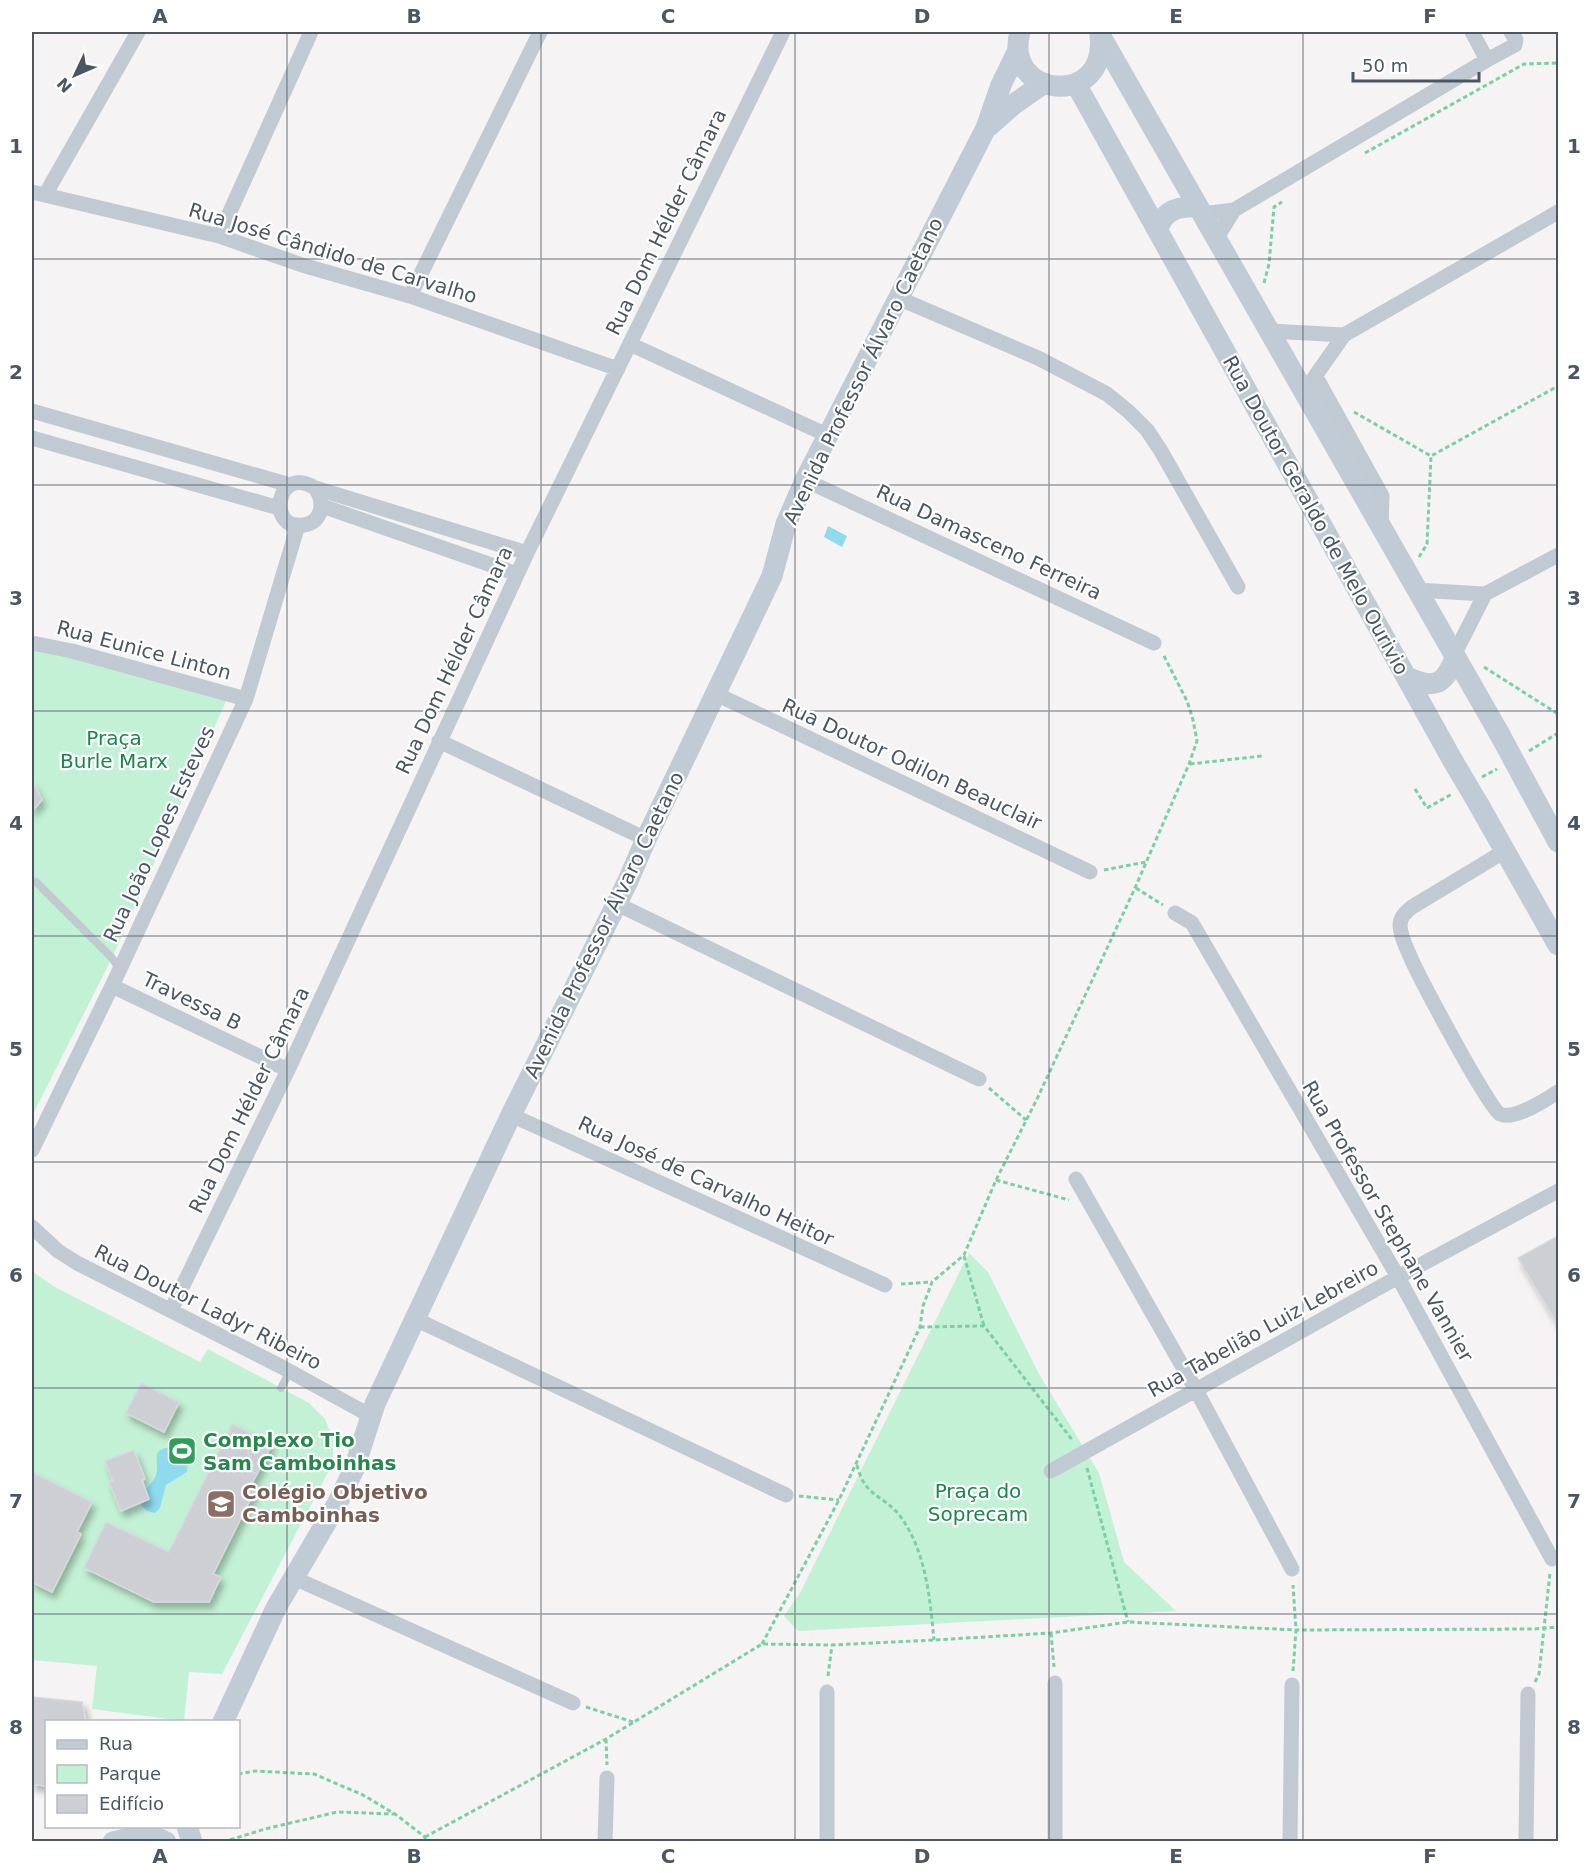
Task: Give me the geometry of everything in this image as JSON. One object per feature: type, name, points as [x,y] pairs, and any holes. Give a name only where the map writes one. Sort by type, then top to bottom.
[{"type":"street","points":[[38,193],[138,32]]},
{"type":"street","points":[[219,236],[311,32]]},
{"type":"street","points":[[410,296],[540,32]]},
{"type":"street","name":"Rua Dom Hélder Câmara","points":[[171,1310],[288,1070],[527,553],[783,32]]},
{"type":"street","points":[[1472,32],[1487,60]]},
{"type":"street","points":[[1216,239],[1234,210],[1515,45],[1516,40],[1511,32]]},
{"type":"street","points":[[1018,36],[1022,64],[1031,76],[1043,84],[1060,87],[1076,84],[1094,69],[1101,47],[1099,33]]},
{"type":"street","points":[[1099,33],[1269,331],[1310,384],[1331,404],[1382,496],[1381,527]]},
{"type":"street","name":"Avenida Professor Álvaro Caetano","points":[[225,1720],[276,1608],[337,1504],[354,1469],[371,1416],[415,1319],[511,1115],[617,904],[772,576],[786,524],[806,480],[986,128],[1018,36]]},
{"type":"street","name":"Avenida Professor Álvaro Caetano","points":[[986,128],[1014,104],[1043,84]]},
{"type":"street","name":"Rua Doutor Geraldo de Melo Ourivio","points":[[1076,84],[1558,945]]},
{"type":"street","name":"Rua José Cândido de Carvalho","points":[[38,193],[219,236],[302,265],[410,296],[618,369]]},
{"type":"street","points":[[1158,231],[1166,215],[1172,210],[1186,207],[1200,210],[1234,210]]},
{"type":"street","points":[[1310,384],[1344,335],[1558,212]]},
{"type":"street","points":[[898,298],[1071,374],[1107,394],[1128,411],[1147,430],[1161,451],[1238,586]]},
{"type":"street","points":[[1269,331],[1344,335]]},
{"type":"street","points":[[630,344],[829,436]]},
{"type":"street","points":[[1310,384],[1381,527],[1499,733],[1558,842]]},
{"type":"street","points":[[32,411],[290,485],[303,483],[527,553]]},
{"type":"street","points":[[32,438],[279,508]]},
{"type":"street","name":"Rua Damasceno Ferreira","points":[[806,480],[1154,643]]},
{"type":"street","points":[[290,485],[281,495],[279,508],[286,520],[298,525],[311,523],[320,513],[321,500],[315,488]]},
{"type":"street","points":[[322,506],[517,574]]},
{"type":"street","name":"Rua João Lopes Esteves","points":[[32,1150],[112,986],[246,699],[298,525]]},
{"type":"street","points":[[1412,583],[1485,594],[1558,555]]},
{"type":"street","points":[[1407,677],[1430,685],[1446,677],[1485,594]]},
{"type":"street","name":"Rua Eunice Linton","points":[[32,643],[72,651],[246,699]]},
{"type":"street","name":"Rua Doutor Odilon Beauclair","points":[[716,694],[1090,872]]},
{"type":"street","points":[[440,741],[646,839]]},
{"type":"street","points":[[1505,851],[1412,907],[1402,917],[1400,928],[1410,957],[1495,1111],[1503,1115],[1515,1114],[1558,1092]]},
{"type":"street","points":[[617,904],[979,1079]]},
{"type":"street","name":"Rua Professor Stephane Vannier","points":[[1175,913],[1192,923],[1398,1277],[1552,1559]]},
{"type":"street","name":"Travessa B","points":[[112,986],[288,1070]]},
{"type":"street","name":"Rua José de Carvalho Heitor","points":[[511,1115],[885,1286]]},
{"type":"street","points":[[1076,1179],[1196,1390],[1292,1569]]},
{"type":"street","name":"Rua Tabelião Luiz Lebreiro","points":[[1051,1472],[1398,1277],[1558,1191]]},
{"type":"street","name":"Rua Doutor Ladyr Ribeiro","points":[[32,1227],[58,1251],[77,1263],[290,1371],[371,1416]]},
{"type":"street","points":[[415,1319],[786,1495]]},
{"type":"street","points":[[294,1578],[573,1703]]},
{"type":"street","points":[[1055,1683],[1055,1842]]},
{"type":"street","points":[[1290,1842],[1292,1684]]},
{"type":"street","points":[[826,1692],[827,1842]]},
{"type":"street","points":[[1526,1842],[1528,1694]]},
{"type":"street","points":[[605,1842],[607,1779]]},
{"type":"street","points":[[120,1840],[160,1835]]},
{"type":"lane","points":[[36,882],[112,958],[119,968]]},
{"type":"lane","points":[[281,1389],[290,1371]]},
{"type":"path","points":[[1364,153],[1524,64],[1558,63]]},
{"type":"path","points":[[1247,293],[1264,283],[1269,264],[1274,207],[1284,201]]},
{"type":"path","points":[[1431,456],[1558,386]]},
{"type":"path","points":[[1331,404],[1338,403],[1431,456]]},
{"type":"path","points":[[1412,583],[1427,544],[1431,456]]},
{"type":"path","points":[[240,1774],[255,1771],[315,1774],[363,1795],[395,1814],[424,1839],[606,1739],[762,1644],[857,1463],[920,1327],[922,1306],[932,1282],[964,1255],[996,1180],[1135,888],[1189,764],[1197,741],[1193,720],[1187,701],[1166,658],[1154,643]]},
{"type":"path","points":[[1455,658],[1471,658],[1558,714]]},
{"type":"path","points":[[1538,746],[1558,733]]},
{"type":"path","points":[[1189,764],[1262,756]]},
{"type":"path","points":[[1090,872],[1146,862]]},
{"type":"path","points":[[1135,888],[1175,913]]},
{"type":"path","points":[[979,1079],[1026,1120]]},
{"type":"path","points":[[996,1180],[1091,1206]]},
{"type":"path","points":[[964,1255],[984,1326],[1083,1454],[1128,1623]]},
{"type":"path","points":[[885,1286],[932,1282]]},
{"type":"path","points":[[920,1327],[984,1326]]},
{"type":"path","points":[[857,1463],[861,1480],[874,1495],[898,1514],[910,1533],[930,1597],[934,1640]]},
{"type":"path","points":[[786,1495],[839,1500]]},
{"type":"path","points":[[1528,1694],[1539,1674],[1552,1559]]},
{"type":"path","points":[[1292,1569],[1296,1630],[1292,1684]]},
{"type":"path","points":[[762,1644],[832,1645],[934,1640],[1051,1633],[1128,1623],[1296,1630],[1543,1629],[1558,1627]]},
{"type":"path","points":[[1051,1633],[1055,1683]]},
{"type":"path","points":[[826,1692],[832,1645]]},
{"type":"path","points":[[573,1703],[633,1722]]},
{"type":"path","points":[[606,1739],[607,1779]]},
{"type":"path","points":[[223,1842],[265,1829],[337,1812],[395,1814]]},
{"type":"green space","name":"Praça Burle Marx","points":[[32,640],[230,692],[112,958],[32,1116]]},
{"type":"green space","name":"Praça do Soprecam","points":[[969,1253],[988,1272],[1039,1374],[1099,1473],[1124,1562],[1176,1611],[798,1631],[784,1616],[800,1593]]},
{"type":"green space","name":"Complexo Tio Sam Camboinhas","points":[[32,1271],[53,1286],[200,1362],[208,1349],[309,1403],[325,1419],[333,1440],[333,1463],[222,1674],[189,1672],[184,1720],[92,1709],[97,1666],[32,1660]]},
{"type":"water","points":[[828,526],[847,536],[842,547],[824,537]]},
{"type":"water","points":[[172,1447],[181,1451],[188,1461],[187,1472],[166,1485],[160,1508],[155,1513],[147,1511],[141,1505],[141,1494],[156,1475],[158,1453],[160,1450]]},
{"type":"building","points":[[32,781],[42,800],[32,811]]},
{"type":"building","points":[[1558,1236],[1558,1325],[1518,1258]]},
{"type":"building","points":[[141,1383],[179,1402],[164,1432],[126,1413]]},
{"type":"building","points":[[232,1424],[272,1444],[257,1474],[249,1470],[251,1463],[243,1440],[229,1431]]},
{"type":"building","name":"Colégio Objetivo Camboinhas","points":[[229,1431],[243,1440],[247,1447],[251,1463],[249,1470],[257,1474],[252,1483],[257,1486],[213,1574],[221,1577],[209,1602],[154,1602],[84,1568],[106,1522],[169,1552]]},
{"type":"building","points":[[134,1450],[145,1479],[142,1480],[149,1499],[121,1511],[109,1482],[113,1481],[105,1461]]},
{"type":"building","points":[[32,1472],[92,1502],[77,1532],[81,1534],[52,1592],[32,1582]]},
{"type":"building","points":[[32,1697],[82,1702],[86,1720],[45,1720],[45,1786],[32,1784]]},
{"type":"place","name":"Complexo Tio Sam Camboinhas","points":[[182,1451]]},
{"type":"place","name":"Colégio Objetivo Camboinhas","points":[[221,1504]]}]
